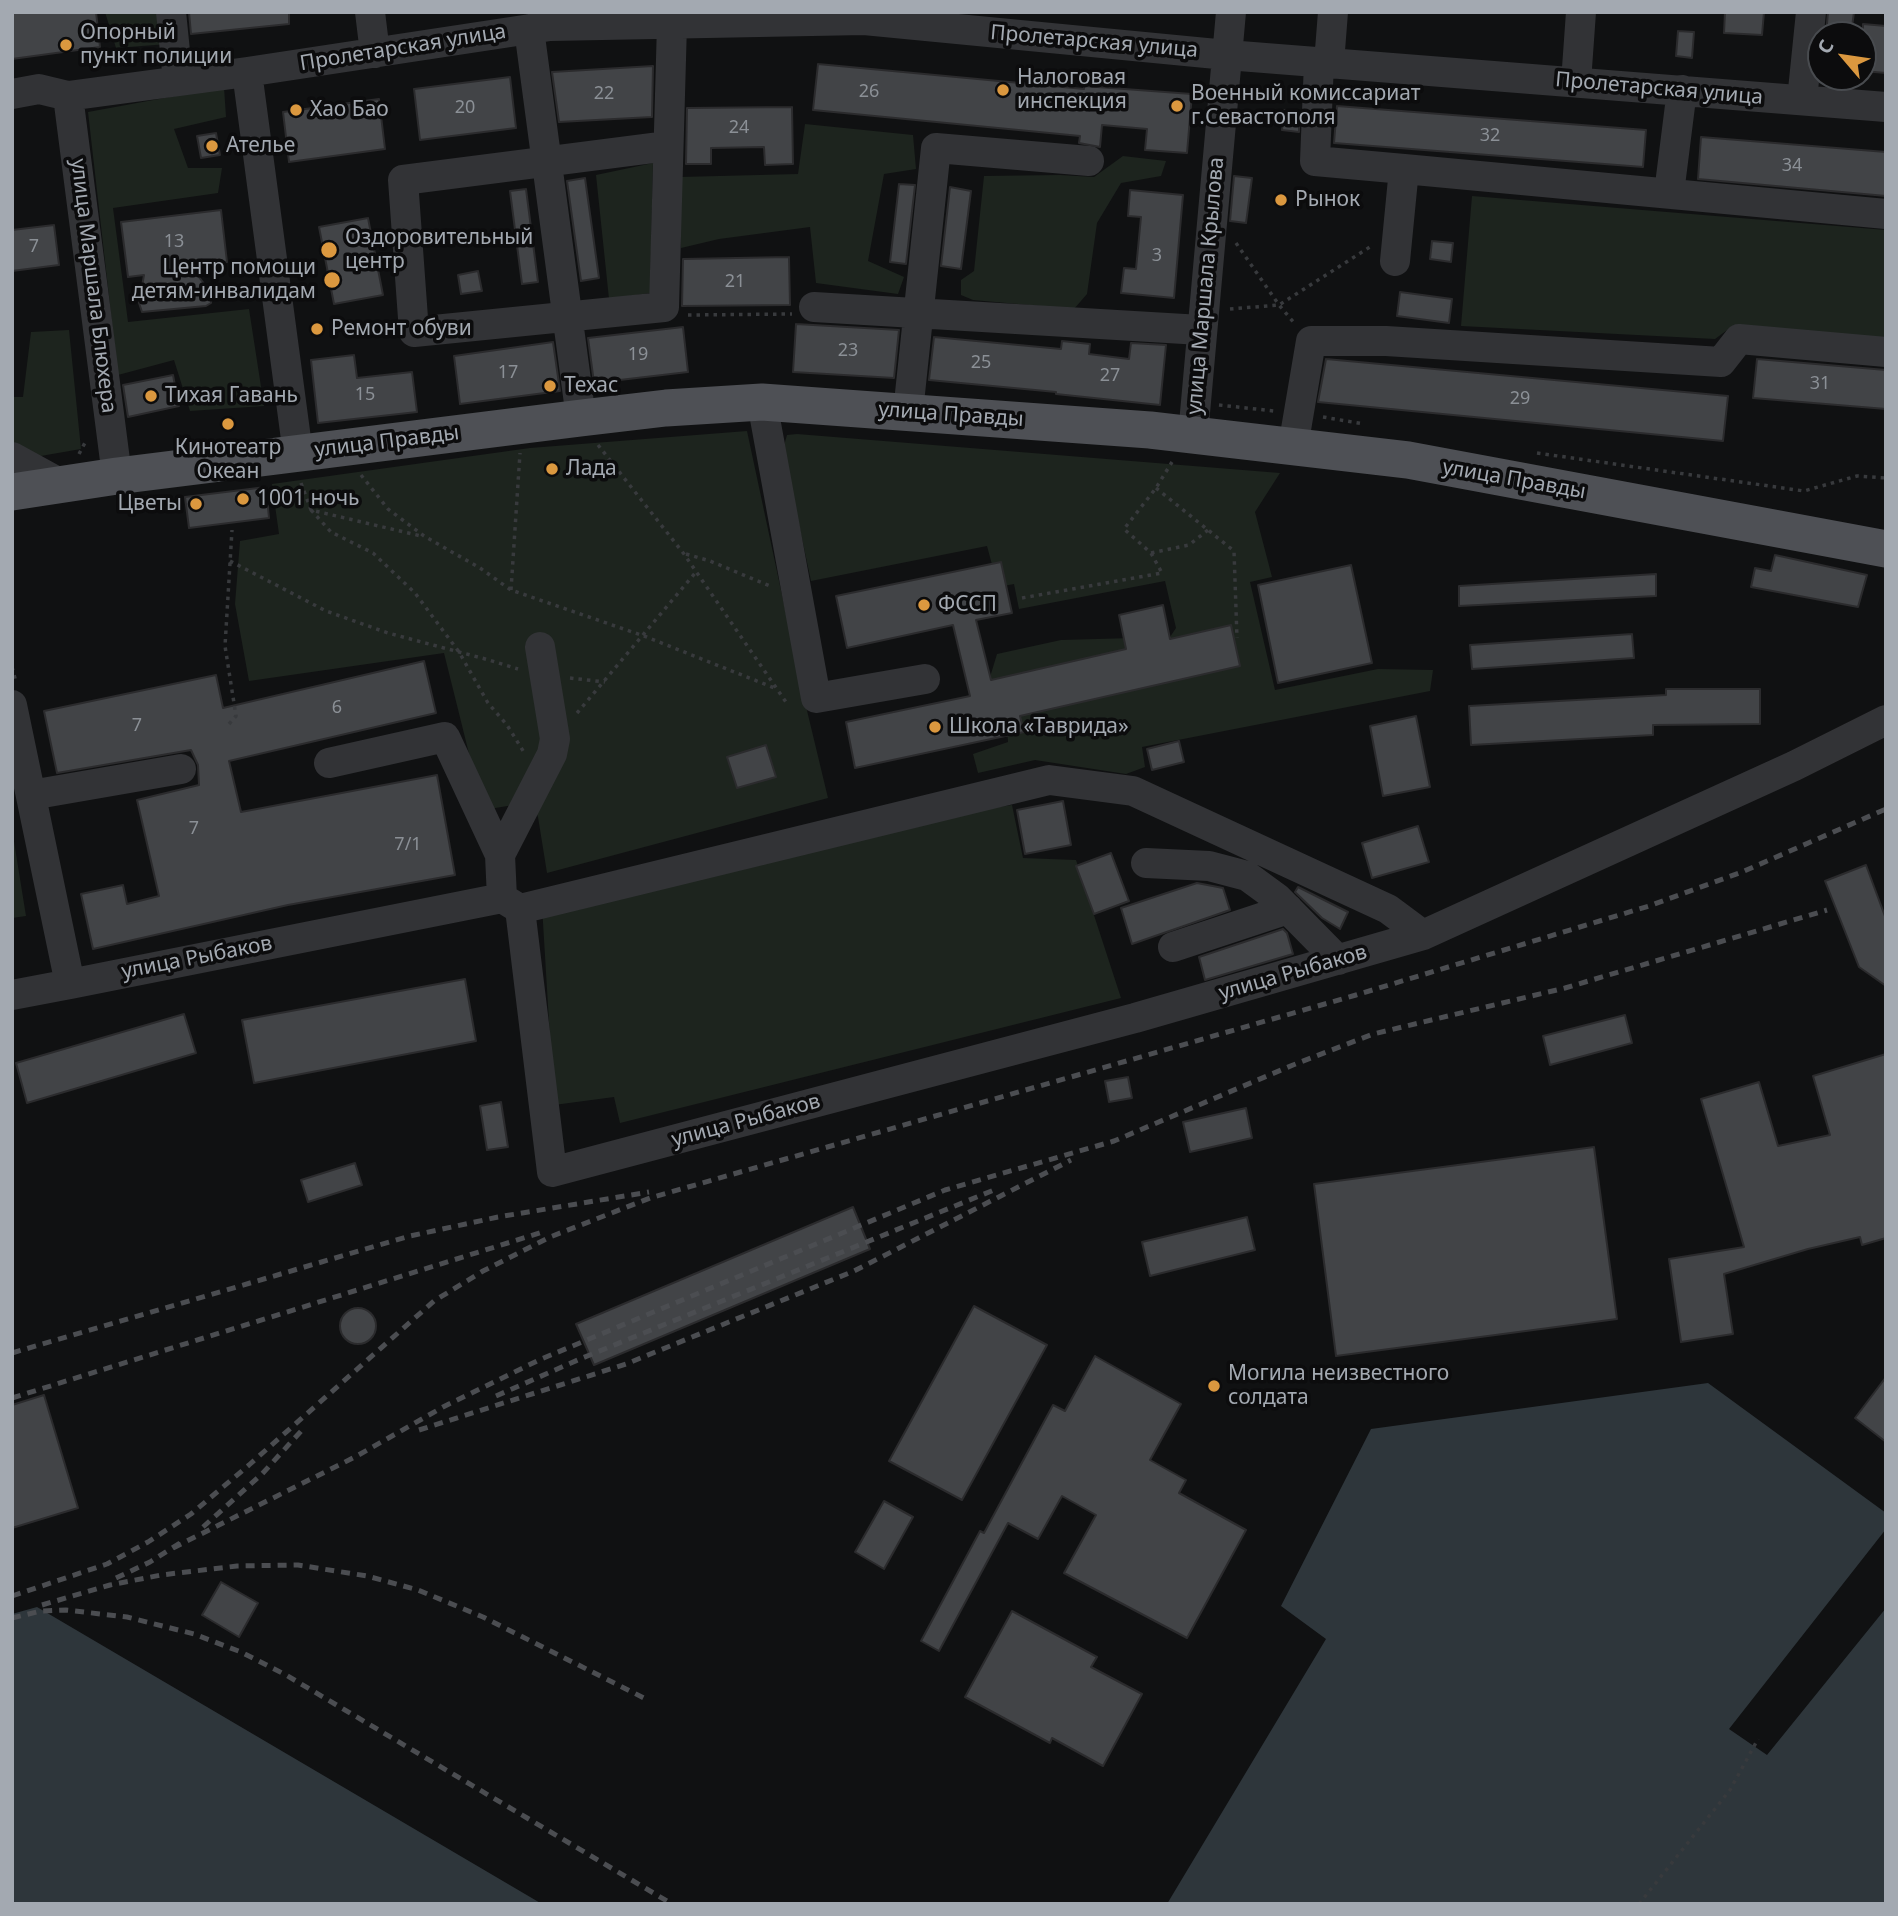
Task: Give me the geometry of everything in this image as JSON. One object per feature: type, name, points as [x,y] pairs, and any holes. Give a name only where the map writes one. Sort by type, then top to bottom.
[{"type":"main road","name":"улица Правды","points":[[12,492],[70,471],[117,476],[300,468],[587,429],[666,408],[762,402],[908,412],[1184,446],[1293,447],[1408,460],[1886,549]]},
{"type":"street","points":[[171,12],[178,81]]},
{"type":"street","points":[[370,12],[375,53]]},
{"type":"street","name":"улица Маршала Крылова","points":[[1184,446],[1202,321],[1231,12]]},
{"type":"street","points":[[1333,12],[1324,62],[1315,161],[1886,214]]},
{"type":"street","points":[[1576,82],[1581,12]]},
{"type":"street","points":[[1802,100],[1811,12]]},
{"type":"street","name":"Пролетарская улица","points":[[12,93],[39,89],[68,96],[550,26],[828,17],[987,22],[1227,55],[1886,107]]},
{"type":"street","points":[[668,146],[403,180],[414,332],[664,307],[668,146],[682,20]]},
{"type":"street","points":[[529,29],[568,317],[587,429]]},
{"type":"street","points":[[247,72],[300,468]]},
{"type":"street","points":[[1669,193],[1682,90]]},
{"type":"street","name":"улица Маршала Блюхера","points":[[68,96],[117,476]]},
{"type":"street","points":[[908,412],[936,148],[1089,161]]},
{"type":"street","points":[[1395,261],[1404,169]]},
{"type":"street","points":[[814,307],[918,313],[1202,321]]},
{"type":"street","points":[[1293,447],[1311,341],[1386,341],[1721,362],[1739,339],[1886,352]]},
{"type":"street","points":[[762,402],[816,698],[925,679]]},
{"type":"street","points":[[12,457],[70,471]]},
{"type":"street","points":[[500,855],[552,754],[555,739],[542,661]]},
{"type":"street","points":[[15,699],[31,795],[70,984]]},
{"type":"street","name":"улица Рыбаков","points":[[12,995],[511,903],[552,1172],[1136,1018],[1423,935],[1794,766],[1886,720]]},
{"type":"street","points":[[329,763],[445,737],[500,855],[511,903],[1049,780],[1133,791],[1388,909],[1423,935]]},
{"type":"street","points":[[31,795],[181,769]]},
{"type":"street","points":[[1146,863],[1209,866],[1247,876],[1277,898],[1338,960]]},
{"type":"street","points":[[1173,947],[1287,909]]},
{"type":"path","points":[[1213,209],[1279,305]]},
{"type":"path","points":[[1202,321],[1279,305],[1398,229]]},
{"type":"path","points":[[664,307],[678,315],[787,316],[814,307]]},
{"type":"path","points":[[70,471],[87,440],[85,427]]},
{"type":"path","points":[[587,429],[684,554],[788,705]]},
{"type":"path","points":[[1022,597],[1162,573],[1151,553],[1124,528],[1156,488],[1184,446]]},
{"type":"path","points":[[511,590],[520,453]]},
{"type":"path","points":[[300,468],[311,510],[331,531],[373,554],[415,593],[459,652],[488,703],[507,725],[528,760],[535,787]]},
{"type":"path","points":[[359,474],[388,509],[424,536],[480,568],[511,590],[644,636],[778,690]]},
{"type":"path","points":[[1156,488],[1234,551],[1237,638]]},
{"type":"path","points":[[311,510],[424,536]]},
{"type":"path","points":[[229,724],[236,716],[225,646],[232,530]]},
{"type":"path","points":[[1151,553],[1189,545],[1208,530]]},
{"type":"path","points":[[684,554],[710,561],[768,586],[796,590]]},
{"type":"path","points":[[230,561],[326,611],[388,633],[526,672],[542,661],[605,682]]},
{"type":"path","points":[[555,739],[696,572]]},
{"type":"path","points":[[12,667],[15,699]]},
{"type":"path","points":[[1639,1904],[1730,1790],[1758,1739]]},
{"type":"shaded area","points":[[105,12],[164,12],[168,44],[116,48]]},
{"type":"shaded area","points":[[224,87],[226,117],[174,129],[188,168],[222,168],[218,193],[113,208],[128,322],[249,309],[264,406],[190,411],[174,360],[118,375],[88,112]]},
{"type":"shaded area","points":[[805,124],[913,135],[916,169],[884,174],[868,261],[904,277],[898,294],[816,283],[810,227],[719,239],[681,248],[680,177],[798,174]]},
{"type":"shaded area","points":[[1123,156],[1166,161],[1161,176],[1121,183],[1097,223],[1087,294],[1074,309],[973,300],[961,295],[961,280],[974,271],[984,176],[1094,177]]},
{"type":"shaded area","points":[[653,163],[650,293],[609,299],[596,175]]},
{"type":"shaded area","points":[[1472,196],[1886,230],[1886,340],[1734,325],[1715,339],[1461,326]]},
{"type":"shaded area","points":[[69,330],[81,449],[12,461],[12,397],[23,397],[31,332]]},
{"type":"shaded area","points":[[747,431],[828,798],[547,873],[538,817],[532,802],[483,810],[444,653],[249,681],[235,604],[240,541],[279,534],[272,484],[530,448]]},
{"type":"shaded area","points":[[787,435],[1280,473],[1255,512],[1272,577],[1250,582],[1275,690],[1378,669],[1433,670],[1430,691],[1142,747],[1145,767],[1126,774],[1035,760],[978,773],[973,754],[1008,742],[1007,726],[987,687],[997,654],[1061,640],[1170,637],[1176,628],[1165,581],[1019,609],[1014,584],[998,587],[987,546],[811,581],[783,449]]},
{"type":"shaded area","points":[[1012,805],[1023,858],[1076,860],[1121,998],[620,1123],[614,1097],[554,1105],[542,906],[852,829]]},
{"type":"shaded area","points":[[12,829],[26,916],[12,918]]},
{"type":"shaded area","points":[[1708,1383],[1886,1513],[1886,1529],[1729,1729],[1767,1755],[1886,1608],[1886,1904],[1167,1904],[1326,1639],[1281,1606],[1371,1429]]},
{"type":"shaded area","points":[[37,1607],[542,1904],[12,1904],[12,1614]]},
{"type":"building","points":[[12,12],[96,12],[100,47],[12,59]]},
{"type":"building","points":[[189,12],[289,12],[289,24],[191,34]]},
{"type":"building","points":[[1725,12],[1764,12],[1762,35],[1724,33]]},
{"type":"building","points":[[1828,12],[1854,12],[1853,21],[1827,21]]},
{"type":"building","points":[[1877,25],[1886,26],[1886,73],[1877,72]]},
{"type":"building","points":[[1678,31],[1694,32],[1692,58],[1676,56]]},
{"type":"building","points":[[818,64],[1084,89],[1084,86],[1192,94],[1187,153],[1145,150],[1147,129],[1102,125],[1100,147],[1079,143],[1080,136],[813,110]]},
{"type":"building","points":[[653,66],[652,117],[559,122],[552,72]]},
{"type":"building","points":[[510,77],[516,128],[420,140],[414,89]]},
{"type":"building","points":[[379,99],[385,149],[289,162],[283,112]]},
{"type":"building","points":[[1337,106],[1646,130],[1643,167],[1334,143]]},
{"type":"building","points":[[792,107],[793,164],[765,165],[764,147],[711,148],[711,164],[686,164],[687,108]]},
{"type":"building","points":[[1284,110],[1299,112],[1299,132],[1282,130]]},
{"type":"building","points":[[216,133],[220,155],[201,158],[197,136]]},
{"type":"building","points":[[1701,137],[1886,152],[1886,196],[1698,179]]},
{"type":"building","points":[[1234,176],[1252,178],[1246,223],[1230,221]]},
{"type":"building","points":[[585,178],[599,278],[581,281],[567,181]]},
{"type":"building","points":[[899,184],[915,185],[906,264],[890,262]]},
{"type":"building","points":[[950,187],[971,191],[961,269],[941,266]]},
{"type":"building","points":[[526,189],[538,282],[522,284],[510,191]]},
{"type":"building","points":[[1130,190],[1183,195],[1174,298],[1121,293],[1124,268],[1136,269],[1141,217],[1128,216]]},
{"type":"building","points":[[221,210],[227,262],[192,268],[212,294],[211,303],[206,306],[142,312],[139,303],[144,275],[128,277],[121,222]]},
{"type":"building","points":[[368,218],[383,295],[334,304],[319,227]]},
{"type":"building","points":[[54,225],[59,265],[12,271],[12,230]]},
{"type":"building","points":[[1432,241],[1453,243],[1451,262],[1430,259]]},
{"type":"building","points":[[789,257],[790,305],[682,306],[683,259]]},
{"type":"building","points":[[478,271],[482,291],[461,294],[458,275]]},
{"type":"building","points":[[1400,292],[1452,299],[1449,323],[1397,316]]},
{"type":"building","points":[[796,324],[899,330],[894,378],[793,372]]},
{"type":"building","points":[[683,327],[688,372],[594,383],[588,338]]},
{"type":"building","points":[[934,337],[1061,349],[1062,341],[1090,344],[1089,354],[1129,359],[1131,343],[1166,345],[1160,405],[929,380]]},
{"type":"building","points":[[553,342],[560,391],[460,404],[454,356]]},
{"type":"building","points":[[354,355],[357,378],[412,372],[417,412],[318,423],[311,360]]},
{"type":"building","points":[[1326,359],[1728,396],[1723,441],[1318,402]]},
{"type":"building","points":[[1757,359],[1886,370],[1886,409],[1753,398]]},
{"type":"building","name":"Тихая Гавань","points":[[173,375],[179,406],[128,417],[123,385]]},
{"type":"building","points":[[266,487],[269,518],[189,528],[185,497]]},
{"type":"building","points":[[1775,555],[1867,575],[1858,607],[1751,587],[1755,568],[1771,571]]},
{"type":"building","points":[[1001,562],[1012,613],[976,620],[991,680],[1126,649],[1119,615],[1163,605],[1170,639],[1231,625],[1240,666],[1020,716],[1024,732],[855,768],[846,722],[970,696],[953,625],[847,648],[836,596]]},
{"type":"building","points":[[1351,565],[1372,663],[1278,683],[1258,585]]},
{"type":"building","points":[[1656,574],[1656,596],[1459,606],[1459,586]]},
{"type":"building","points":[[1632,634],[1634,658],[1472,669],[1470,645]]},
{"type":"building","points":[[424,661],[436,713],[229,761],[241,812],[437,775],[455,875],[288,905],[93,949],[81,894],[123,885],[127,904],[159,896],[137,800],[199,785],[198,765],[191,750],[57,773],[44,711],[216,675],[223,708]]},
{"type":"building","points":[[1666,689],[1760,689],[1760,724],[1653,725],[1653,735],[1471,745],[1469,706],[1666,695]]},
{"type":"building","points":[[1416,716],[1430,787],[1383,796],[1370,726]]},
{"type":"building","points":[[1179,741],[1184,762],[1152,770],[1147,749]]},
{"type":"building","points":[[766,745],[776,777],[737,788],[727,757]]},
{"type":"building","points":[[1063,801],[1071,845],[1025,854],[1017,810]]},
{"type":"building","points":[[1418,826],[1429,862],[1372,878],[1362,843]]},
{"type":"building","points":[[1111,853],[1129,901],[1094,914],[1076,866]]},
{"type":"building","points":[[1866,865],[1886,919],[1886,986],[1859,967],[1825,881]]},
{"type":"building","points":[[1197,883],[1223,888],[1230,910],[1132,944],[1121,908]]},
{"type":"building","points":[[1298,887],[1348,912],[1340,929],[1322,918],[1295,892]]},
{"type":"building","points":[[1283,929],[1287,933],[1293,954],[1205,980],[1199,957]]},
{"type":"building","points":[[465,979],[476,1041],[254,1083],[242,1020]]},
{"type":"building","points":[[184,1014],[196,1053],[27,1103],[16,1063]]},
{"type":"building","points":[[1625,1015],[1632,1043],[1550,1065],[1543,1036]]},
{"type":"building","points":[[1886,1054],[1886,1238],[1862,1245],[1860,1237],[1724,1274],[1733,1334],[1681,1342],[1669,1259],[1744,1247],[1701,1099],[1759,1082],[1778,1146],[1830,1135],[1813,1076]]},
{"type":"building","points":[[1128,1077],[1132,1098],[1109,1102],[1105,1081]]},
{"type":"building","points":[[501,1102],[508,1147],[487,1150],[480,1106]]},
{"type":"building","points":[[1246,1108],[1252,1138],[1190,1152],[1183,1122]]},
{"type":"building","points":[[1594,1147],[1617,1319],[1336,1356],[1314,1184]]},
{"type":"building","points":[[355,1163],[362,1185],[308,1202],[301,1180]]},
{"type":"building","points":[[853,1207],[870,1249],[594,1365],[576,1324]]},
{"type":"building","points":[[1247,1217],[1255,1250],[1150,1276],[1142,1242]]},
{"type":"building","points":[[974,1306],[1047,1345],[962,1500],[889,1461]]},
{"type":"building","points":[[358,1308],[371,1313],[376,1326],[371,1339],[358,1344],[345,1339],[340,1326],[345,1313]]},
{"type":"building","points":[[1095,1356],[1181,1404],[1150,1460],[1186,1480],[1179,1493],[1246,1530],[1187,1638],[1064,1573],[1096,1515],[1062,1496],[1038,1539],[1008,1523],[939,1651],[921,1641],[980,1531],[984,1533],[1053,1405],[1065,1411]]},
{"type":"building","points":[[1886,1377],[1886,1442],[1855,1418]]},
{"type":"building","points":[[44,1395],[78,1508],[12,1528],[12,1405]]},
{"type":"building","points":[[884,1501],[913,1517],[884,1569],[855,1552]]},
{"type":"building","points":[[221,1582],[258,1603],[239,1637],[202,1615]]},
{"type":"building","points":[[1012,1611],[1097,1657],[1091,1667],[1142,1694],[1103,1766],[1052,1738],[1050,1743],[965,1697]]},
{"type":"railway","points":[[12,1596],[107,1564],[191,1514],[434,1301],[483,1271],[550,1237],[650,1198],[1356,995],[1649,906],[1742,872],[1886,809]]},
{"type":"railway","points":[[173,1548],[355,1457],[443,1407],[539,1360],[945,1190],[1114,1141],[1373,1034],[1565,988],[1827,910]]},
{"type":"railway","points":[[419,1430],[626,1364],[854,1271],[1071,1160]]},
{"type":"railway","points":[[496,1396],[994,1190]]},
{"type":"railway","points":[[12,1353],[410,1236],[498,1217],[649,1192]]},
{"type":"railway","points":[[12,1398],[546,1231]]},
{"type":"railway","points":[[203,1527],[262,1474],[303,1429]]},
{"type":"railway","points":[[116,1578],[150,1562],[180,1543]]},
{"type":"railway","points":[[42,1605],[110,1585],[161,1575],[237,1566],[298,1565],[367,1576],[418,1590],[483,1617],[646,1699]]},
{"type":"railway","points":[[12,1618],[41,1611],[66,1610],[127,1617],[194,1634],[241,1652],[286,1675],[672,1904]]},
{"type":"place","name":"Опорный пункт полиции","points":[[66,45]]},
{"type":"place","name":"Налоговая инспекция","points":[[1003,90]]},
{"type":"place","name":"Военный комиссариат г.Севастополя","points":[[1177,106]]},
{"type":"place","name":"Хао Бао","points":[[296,110]]},
{"type":"place","name":"Ателье","points":[[212,146]]},
{"type":"place","name":"Рынок","points":[[1281,200]]},
{"type":"place","name":"Оздоровительный центр","points":[[329,250]]},
{"type":"place","name":"Центр помощи детям-инвалидам","points":[[332,280]]},
{"type":"place","name":"Ремонт обуви","points":[[317,329]]},
{"type":"place","name":"Техас","points":[[550,386]]},
{"type":"place","name":"Тихая Гавань","points":[[151,396]]},
{"type":"place","name":"Кинотеатр Океан","points":[[228,424]]},
{"type":"place","name":"Лада","points":[[552,469]]},
{"type":"place","name":"1001 ночь","points":[[243,499]]},
{"type":"place","name":"Цветы","points":[[196,504]]},
{"type":"place","name":"ФССП","points":[[924,605]]},
{"type":"place","name":"Школа «Таврида»","points":[[935,727]]},
{"type":"place","name":"Могила неизвестного солдата","points":[[1214,1386]]}]
